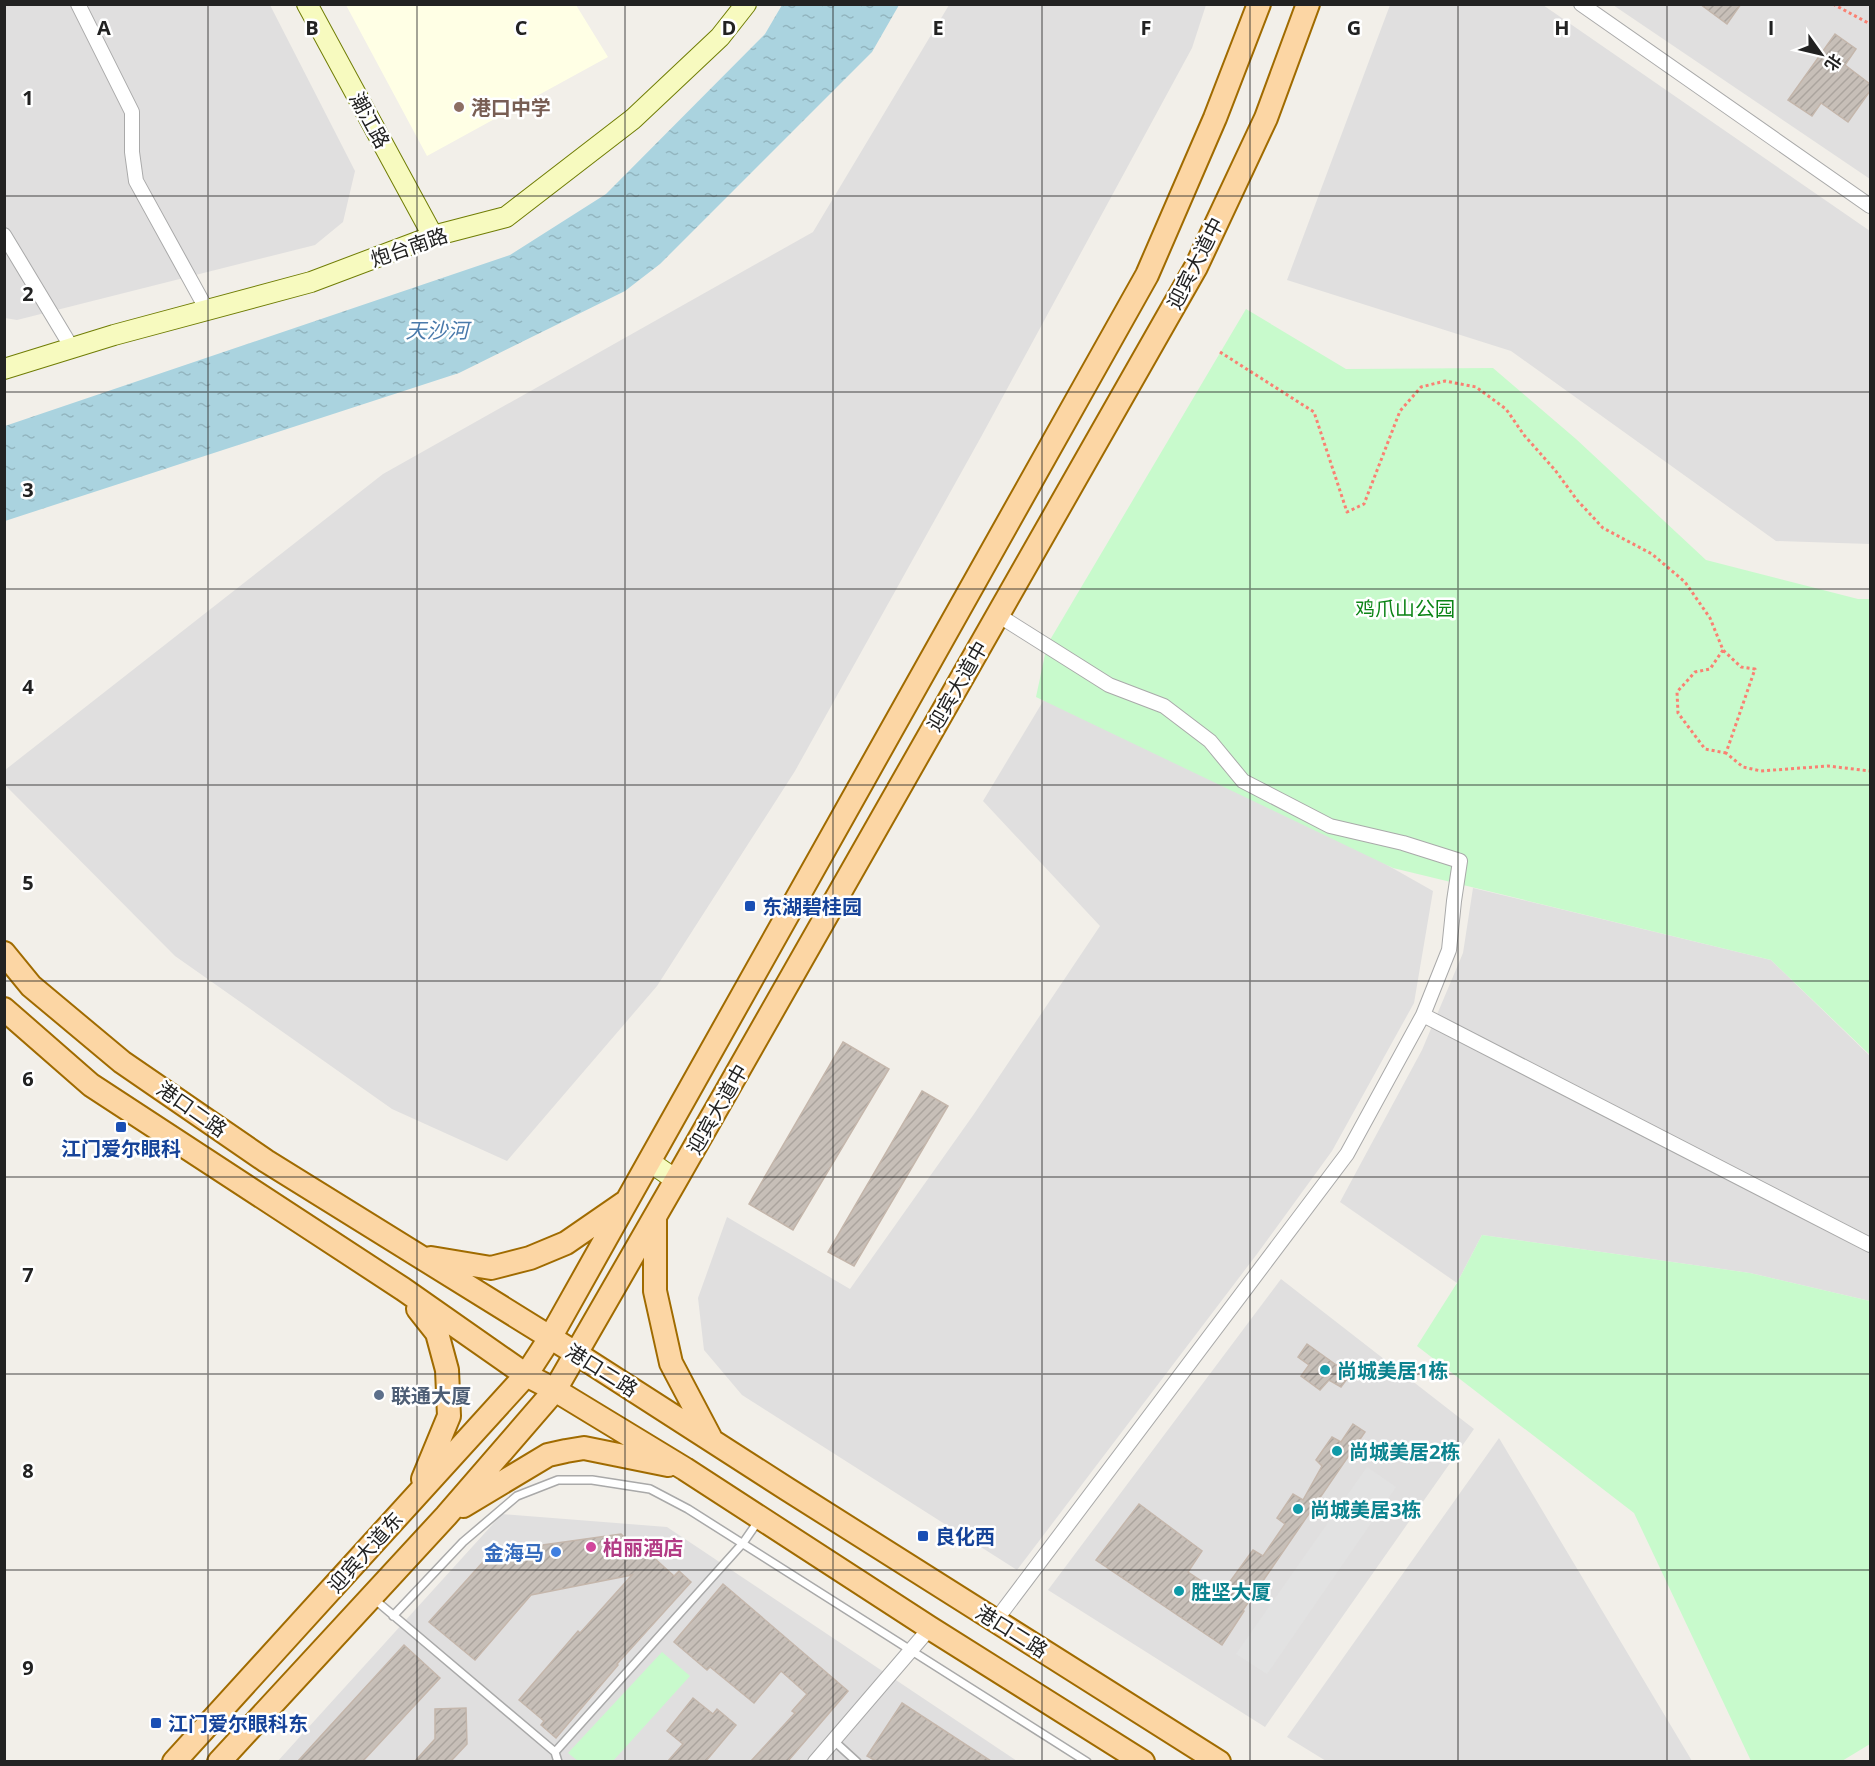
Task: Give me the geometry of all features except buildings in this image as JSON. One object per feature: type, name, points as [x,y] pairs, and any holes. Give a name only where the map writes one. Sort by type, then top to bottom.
[{"type":"main road","name":"迎宾大道中","points":[[550,1338],[1147,275],[1215,118],[1259,4]]},
{"type":"main road","name":"迎宾大道中","points":[[577,1354],[1196,267],[1266,118],[1308,4]]},
{"type":"main road","name":"港口二路","points":[[4,953],[31,986],[122,1062],[266,1161],[577,1354],[1219,1761]]},
{"type":"main road","name":"港口二路","points":[[4,1009],[91,1085],[403,1289],[526,1375],[555,1390],[685,1469],[930,1628],[1143,1761]]},
{"type":"main road","points":[[250,1190],[266,1161]]},
{"type":"main road","points":[[420,1257],[491,1268],[530,1258],[566,1243],[627,1201]]},
{"type":"main road","points":[[655,1217],[655,1291],[671,1363],[711,1439]]},
{"type":"main road","points":[[403,1289],[437,1333],[447,1370],[449,1416],[417,1495]]},
{"type":"main road","name":"迎宾大道东","points":[[174,1761],[526,1375],[550,1338]]},
{"type":"main road","name":"迎宾大道东","points":[[219,1761],[446,1516],[555,1390],[577,1354]]},
{"type":"main road","points":[[446,1516],[548,1455],[566,1451],[585,1448],[685,1469]]},
{"type":"main road","points":[[763,1519],[787,1489]]},
{"type":"street","points":[[78,4],[132,112],[132,152],[136,182],[207,310]]},
{"type":"street","name":"潮江路","points":[[307,4],[433,236]]},
{"type":"street","name":"炮台南路","points":[[4,369],[311,282],[433,236],[506,217],[633,119],[720,37],[746,4]]},
{"type":"street","points":[[1581,4],[1870,206]]},
{"type":"street","points":[[4,235],[72,348]]},
{"type":"street","points":[[996,1620],[1347,1154],[1422,1015],[1449,950],[1460,861],[1403,843],[1330,825],[1243,781],[1210,741],[1164,706],[1109,685],[998,615]]},
{"type":"street","points":[[1422,1015],[1870,1245]]},
{"type":"street","points":[[650,1162],[676,1180]]},
{"type":"street","points":[[815,1761],[930,1628]]},
{"type":"lane","points":[[393,1616],[464,1542],[517,1496],[558,1480],[592,1480],[650,1489],[743,1543],[1087,1761]]},
{"type":"lane","points":[[555,1752],[763,1519]]},
{"type":"lane","points":[[372,1597],[555,1752],[558,1761]]},
{"type":"lane","points":[[833,1740],[857,1761]]},
{"type":"path","points":[[1833,4],[1870,24]]},
{"type":"path","points":[[1220,352],[1314,412],[1347,512],[1364,504],[1400,411],[1421,387],[1445,381],[1476,387],[1506,409],[1524,435],[1555,470],[1577,500],[1604,528],[1652,554],[1685,582],[1710,618],[1723,650],[1741,667],[1755,669],[1726,753]]},
{"type":"path","points":[[1723,650],[1710,669],[1695,672],[1677,692],[1678,713],[1704,749],[1726,753],[1743,768],[1761,771],[1828,766],[1870,771]]},
{"type":"shaded area","points":[[4,5],[270,5],[355,171],[343,222],[315,245],[17,320],[5,318]]},
{"type":"shaded area","name":"港口中学","points":[[346,5],[576,5],[608,57],[427,156]]},
{"type":"shaded area","points":[[949,5],[1206,5],[1192,48],[981,437],[795,771],[657,986],[507,1161],[392,1109],[175,956],[5,785],[5,770],[383,474],[813,232]]},
{"type":"shaded area","points":[[1390,5],[1543,5],[1870,231],[1870,544],[1776,541],[1511,351],[1287,280]]},
{"type":"shaded area","points":[[1613,5],[1870,5],[1870,179]]},
{"type":"shaded area","points":[[1057,678],[1433,891],[1414,1003],[1332,1151],[1257,1254],[1017,1570],[742,1395],[704,1350],[698,1298],[727,1217],[850,1289],[974,1114],[1100,926],[983,801]]},
{"type":"shaded area","points":[[1473,888],[1771,960],[1870,1056],[1870,1301],[1750,1273],[1482,1235],[1457,1283],[1340,1202],[1422,1050],[1463,953]]},
{"type":"shaded area","points":[[1281,1279],[1474,1429],[1265,1727],[1048,1590]]},
{"type":"shaded area","points":[[1499,1438],[1692,1761],[1326,1761],[1287,1737]]},
{"type":"shaded area","points":[[1367,1467],[1396,1487],[1267,1674],[1236,1654]]},
{"type":"shaded area","points":[[502,1514],[667,1527],[1017,1761],[277,1762]]},
{"type":"green space","name":"鸡爪山公园","points":[[1246,309],[1346,369],[1493,368],[1576,439],[1706,560],[1858,599],[1870,599],[1870,1055],[1771,960],[1393,868],[1036,697],[1047,645]]},
{"type":"green space","points":[[1482,1235],[1750,1273],[1870,1301],[1870,1744],[1842,1761],[1751,1761],[1634,1513],[1417,1346],[1457,1283]]},
{"type":"green space","points":[[662,1652],[690,1676],[613,1761],[578,1761],[568,1753]]},
{"type":"water","name":"天沙河","points":[[782,5],[899,5],[872,52],[660,264],[625,291],[459,373],[5,521],[5,426],[510,255],[606,194],[765,34]]},
{"type":"place","name":"港口中学","points":[[459,107]]},
{"type":"place","name":"东湖碧桂园","points":[[750,906]]},
{"type":"place","name":"江门爱尔眼科","points":[[121,1127]]},
{"type":"place","name":"尚城美居1栋","points":[[1325,1370]]},
{"type":"place","name":"联通大厦","points":[[379,1395]]},
{"type":"place","name":"尚城美居2栋","points":[[1337,1451]]},
{"type":"place","name":"尚城美居3栋","points":[[1298,1509]]},
{"type":"place","name":"良化西","points":[[923,1536]]},
{"type":"place","name":"柏丽酒店","points":[[591,1547]]},
{"type":"place","name":"金海马","points":[[556,1552]]},
{"type":"place","name":"胜坚大厦","points":[[1179,1591]]},
{"type":"place","name":"江门爱尔眼科东","points":[[156,1723]]}]
